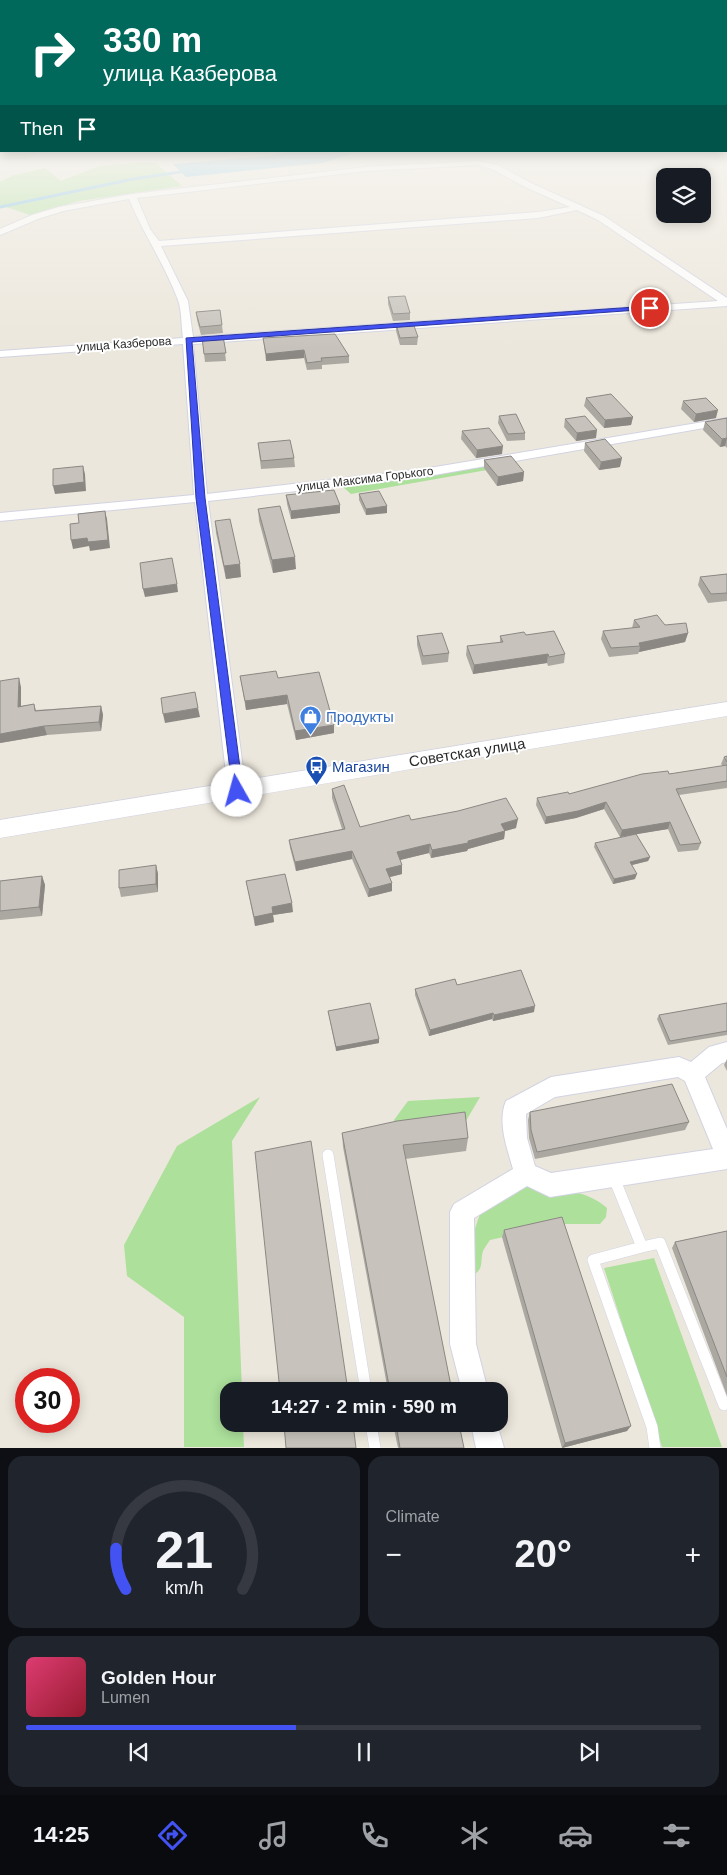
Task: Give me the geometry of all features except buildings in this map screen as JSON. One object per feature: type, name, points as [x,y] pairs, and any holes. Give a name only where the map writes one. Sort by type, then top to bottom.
[{"type":"street","points":[[0,232],[47,214]]},
{"type":"street","points":[[139,214],[183,301],[201,498],[237,791]]},
{"type":"street","points":[[156,244],[543,214]]},
{"type":"street","points":[[590,214],[601,218],[727,302]]},
{"type":"street","name":"улица Казберова","points":[[0,354],[727,302]]},
{"type":"street","name":"улица Максима Горького","points":[[0,517],[201,498],[423,473],[727,421]]},
{"type":"street","name":"Советская улица","points":[[0,829],[727,709]]},
{"type":"street","points":[[692,1074],[717,1054],[727,1052]]},
{"type":"street","points":[[679,1067],[692,1074],[727,1157],[550,1185],[526,1174],[516,1138],[514,1110],[521,1105],[551,1088],[613,1076],[679,1067]]},
{"type":"street","points":[[473,1382],[462,1344],[462,1212],[526,1174]]},
{"type":"street","points":[[486,1432],[490,1448]]},
{"type":"lane","points":[[328,1155],[365,1382]]},
{"type":"lane","points":[[613,1175],[642,1247]]},
{"type":"lane","points":[[655,1448],[652,1427],[593,1260],[660,1243],[724,1405]]},
{"type":"lane","points":[[372,1432],[375,1448]]},
{"type":"green space","points":[[483,465],[487,470],[351,494],[343,487]]},
{"type":"green space","points":[[260,1097],[232,1141],[242,1382],[220,1382],[220,1432],[243,1432],[244,1447],[184,1447],[184,1317],[127,1276],[124,1245],[177,1146]]},
{"type":"green space","points":[[480,1097],[463,1126],[397,1135],[394,1120],[408,1101]]},
{"type":"green space","points":[[527,1187],[579,1193],[598,1201],[607,1208],[606,1217],[600,1224],[560,1224],[490,1240],[483,1251],[480,1269],[475,1274],[469,1246],[480,1214],[501,1194]]},
{"type":"green space","points":[[654,1258],[722,1447],[662,1447],[604,1268]]},
{"type":"place","name":"Продукты","points":[[310,735]]},
{"type":"place","name":"Магазин","points":[[316,785]]},
{"type":"route","points":[[237,791],[201,498],[188,340],[650,308]]}]
